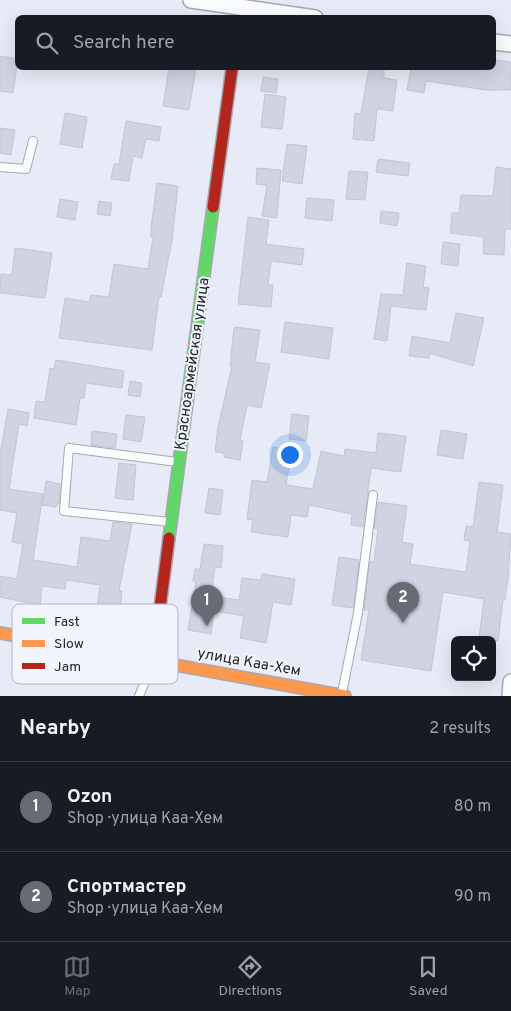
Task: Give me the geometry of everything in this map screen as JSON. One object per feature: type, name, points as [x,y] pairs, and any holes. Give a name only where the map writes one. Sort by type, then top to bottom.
[{"type":"street","points":[[191,0],[292,15]]},
{"type":"street","points":[[496,42],[511,44]]},
{"type":"street","name":"Красноармейская улица","points":[[161,604],[232,70]]},
{"type":"street","name":"улица Каа-Хем","points":[[178,666],[343,696]]},
{"type":"street","points":[[510,696],[511,682]]},
{"type":"lane","points":[[0,167],[26,169],[33,141]]},
{"type":"lane","points":[[172,522],[64,511],[70,448],[180,462]]},
{"type":"lane","points":[[343,696],[358,613],[373,495]]},
{"type":"lane","points":[[139,696],[144,684]]},
{"type":"building","points":[[0,56],[15,58],[16,70],[13,93],[0,91]]},
{"type":"building","points":[[496,60],[511,62],[511,90],[487,90],[426,81],[424,93],[407,90],[411,70],[496,70]]},
{"type":"building","points":[[169,70],[196,70],[189,110],[163,106]]},
{"type":"building","points":[[369,70],[384,70],[384,78],[397,80],[393,111],[377,109],[374,141],[353,139],[355,113],[361,114]]},
{"type":"building","points":[[263,77],[278,79],[276,93],[261,91]]},
{"type":"building","points":[[265,94],[286,97],[282,129],[261,127]]},
{"type":"building","points":[[65,113],[87,117],[82,148],[60,144]]},
{"type":"building","points":[[126,121],[161,127],[159,141],[146,139],[142,158],[133,156],[129,181],[111,179],[114,164],[119,164]]},
{"type":"building","points":[[0,128],[15,130],[11,155],[0,153]]},
{"type":"building","points":[[287,144],[307,146],[302,184],[282,181]]},
{"type":"building","points":[[378,159],[410,163],[408,176],[376,172]]},
{"type":"building","points":[[496,167],[511,169],[511,229],[505,229],[504,255],[483,254],[484,237],[450,233],[452,213],[459,213],[461,195],[493,196]]},
{"type":"building","points":[[257,168],[281,170],[277,218],[262,216],[267,185],[256,184]]},
{"type":"building","points":[[349,171],[368,172],[365,200],[346,199]]},
{"type":"building","points":[[157,183],[178,186],[172,240],[161,297],[159,297],[152,350],[59,338],[65,298],[89,302],[91,295],[109,297],[114,264],[148,269],[153,237],[151,237],[151,229]]},
{"type":"building","points":[[307,198],[334,200],[332,221],[305,218]]},
{"type":"building","points":[[60,199],[78,202],[75,220],[57,217]]},
{"type":"building","points":[[99,201],[112,203],[110,216],[97,214]]},
{"type":"building","points":[[381,211],[399,213],[397,226],[380,223]]},
{"type":"building","points":[[248,217],[269,220],[266,244],[304,249],[302,265],[271,261],[268,285],[273,285],[271,307],[238,304]]},
{"type":"building","points":[[443,242],[460,244],[458,266],[441,264]]},
{"type":"building","points":[[15,248],[52,253],[45,298],[0,293],[1,274],[12,275]]},
{"type":"building","points":[[407,263],[426,266],[423,287],[429,288],[426,310],[391,306],[387,341],[374,339],[381,294],[403,295]]},
{"type":"building","points":[[456,313],[484,318],[473,366],[429,353],[429,358],[409,356],[412,336],[450,343]]},
{"type":"building","points":[[285,322],[333,328],[329,359],[281,352]]},
{"type":"building","points":[[234,327],[260,330],[255,362],[270,364],[261,408],[247,405],[240,440],[243,441],[240,460],[224,457],[224,453],[215,452],[218,427],[232,366],[230,366]]},
{"type":"building","points":[[56,360],[124,371],[122,388],[86,383],[84,398],[80,398],[76,425],[34,418],[36,401],[45,402],[50,368],[54,369]]},
{"type":"building","points":[[130,381],[142,383],[140,397],[128,395]]},
{"type":"building","points":[[8,409],[29,413],[27,426],[19,424],[9,489],[43,494],[33,560],[77,567],[81,537],[110,541],[113,522],[132,524],[119,591],[122,591],[121,604],[98,604],[100,585],[66,580],[65,589],[42,586],[40,604],[0,597],[0,576],[17,579],[23,544],[12,542],[17,513],[0,510],[0,455]]},
{"type":"building","points":[[292,414],[309,416],[306,441],[289,439]]},
{"type":"building","points":[[126,415],[145,417],[141,442],[123,439]]},
{"type":"building","points":[[441,430],[467,434],[463,459],[437,455]]},
{"type":"building","points":[[92,431],[117,434],[115,448],[91,445]]},
{"type":"building","points":[[378,433],[406,436],[401,472],[371,468],[363,527],[351,525],[352,514],[309,505],[307,517],[291,515],[288,537],[251,532],[253,520],[247,519],[252,480],[267,482],[273,447],[292,451],[286,485],[313,489],[321,451],[344,456],[345,449],[376,453]]},
{"type":"building","points":[[119,463],[136,465],[133,500],[115,498]]},
{"type":"building","points":[[46,481],[60,484],[59,504],[56,507],[42,505]]},
{"type":"building","points":[[479,482],[503,485],[497,532],[511,534],[508,579],[505,600],[503,600],[498,641],[496,641],[496,636],[479,636],[484,599],[443,592],[431,671],[361,660],[369,610],[364,610],[370,561],[374,562],[378,529],[374,528],[378,502],[407,506],[402,542],[413,544],[410,564],[466,572],[470,541],[464,540],[466,526],[473,527]]},
{"type":"building","points":[[209,488],[223,490],[220,515],[205,513]]},
{"type":"building","points":[[204,544],[223,546],[221,568],[215,567],[211,596],[239,600],[242,578],[261,580],[262,574],[295,579],[291,605],[273,602],[266,643],[240,638],[244,616],[214,611],[211,634],[188,630],[196,582],[193,581],[195,569],[200,569]]},
{"type":"building","points":[[339,557],[359,560],[353,608],[332,605]]},
{"type":"traffic: fast","points":[[169,538],[213,207]]},
{"type":"traffic: slow","points":[[0,633],[12,635]]},
{"type":"traffic: slow","points":[[178,666],[345,696]]},
{"type":"traffic: jam","points":[[213,207],[232,70]]},
{"type":"traffic: jam","points":[[160,604],[169,538]]},
{"type":"place","name":"Спортмастер","points":[[403,623]]},
{"type":"place","name":"Ozon","points":[[207,626]]}]
